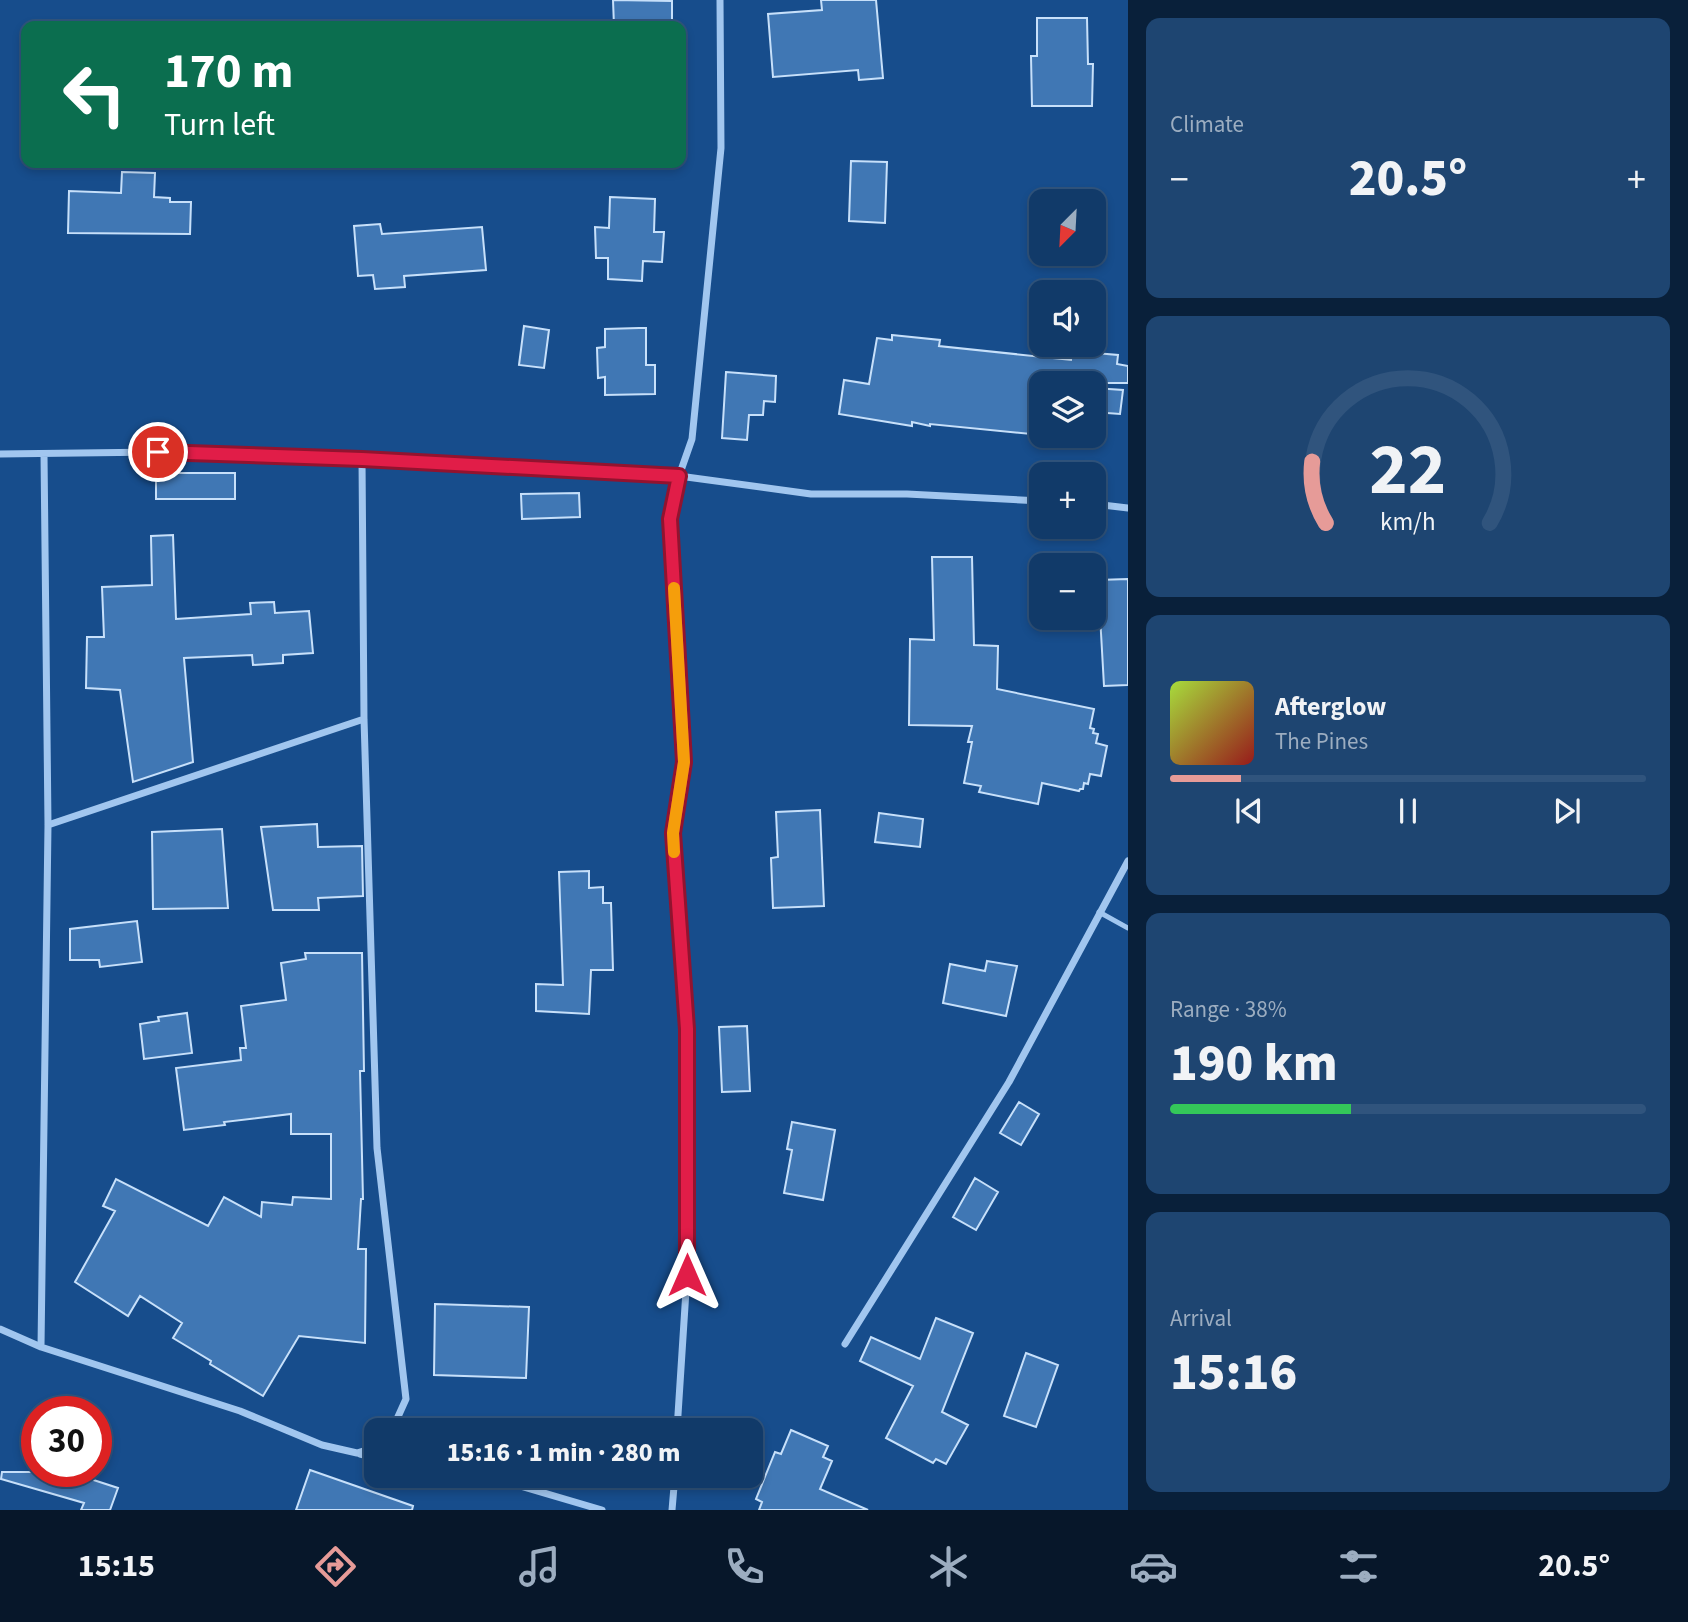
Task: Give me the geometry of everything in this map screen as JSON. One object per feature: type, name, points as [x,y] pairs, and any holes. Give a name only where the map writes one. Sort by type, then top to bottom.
[{"type":"street","points":[[678,1418],[687,1275],[687,1029],[673,833],[684,762],[670,519],[679,476],[692,439],[721,148],[720,0]]},
{"type":"street","points":[[0,454],[158,452],[362,459],[679,476],[811,494],[907,494],[1029,500]]},
{"type":"street","points":[[41,1347],[48,825],[44,454]]},
{"type":"street","points":[[362,459],[363,719],[377,1148],[405,1399],[398,1418]]},
{"type":"street","points":[[1106,505],[1128,508]]},
{"type":"street","points":[[48,825],[363,719]]},
{"type":"street","points":[[845,1344],[1009,1082],[1128,861]]},
{"type":"street","points":[[0,1329],[41,1347],[240,1411],[322,1445],[364,1455]]},
{"type":"street","points":[[357,1453],[364,1451]]},
{"type":"street","points":[[527,1488],[601,1510]]},
{"type":"street","points":[[672,1510],[674,1488]]},
{"type":"lane","points":[[1099,912],[1128,928]]},
{"type":"building","points":[[613,0],[672,1],[672,21],[614,21]]},
{"type":"building","points":[[821,0],[876,0],[883,78],[859,80],[858,70],[773,77],[768,14],[822,10]]},
{"type":"building","points":[[1037,18],[1087,18],[1088,64],[1093,64],[1092,106],[1032,106],[1031,56],[1037,56]]},
{"type":"building","points":[[851,161],[887,162],[885,223],[849,221]]},
{"type":"building","points":[[122,172],[155,173],[154,197],[170,198],[170,202],[191,202],[190,234],[68,233],[69,191],[121,193]]},
{"type":"building","points":[[610,197],[655,199],[654,232],[664,232],[662,262],[643,261],[642,281],[608,279],[608,258],[596,258],[595,227],[609,228]]},
{"type":"building","points":[[380,224],[382,234],[482,227],[486,270],[404,276],[405,287],[375,289],[373,275],[358,276],[354,226]]},
{"type":"building","points":[[524,326],[549,330],[544,368],[519,365]]},
{"type":"building","points":[[646,328],[646,365],[655,365],[655,394],[605,395],[605,377],[598,378],[597,348],[605,347],[605,329]]},
{"type":"building","points":[[892,335],[940,340],[939,346],[1071,360],[1071,357],[1118,355],[1117,364],[1128,366],[1128,383],[1106,383],[1106,371],[1029,371],[1029,434],[930,426],[912,422],[912,426],[839,414],[844,380],[869,384],[877,338],[892,340]]},
{"type":"building","points":[[726,372],[776,376],[775,402],[764,401],[763,415],[749,415],[747,440],[722,438]]},
{"type":"building","points":[[1106,389],[1123,390],[1120,414],[1106,413]]},
{"type":"building","points":[[156,473],[235,473],[235,499],[156,499]]},
{"type":"building","points":[[579,493],[580,517],[522,519],[521,494]]},
{"type":"building","points":[[173,535],[176,619],[251,614],[250,603],[274,602],[275,613],[309,611],[313,653],[283,655],[283,663],[253,665],[252,655],[184,658],[193,762],[133,782],[120,690],[86,688],[87,637],[104,637],[102,587],[152,585],[151,536]]},
{"type":"building","points":[[932,557],[972,557],[974,645],[998,646],[997,689],[1094,709],[1090,728],[1094,729],[1093,733],[1098,734],[1096,743],[1107,746],[1101,776],[1090,774],[1088,784],[1084,783],[1083,789],[1079,791],[1042,783],[1038,804],[979,792],[981,786],[964,783],[972,742],[968,742],[972,726],[909,725],[910,639],[934,640]]},
{"type":"building","points":[[1128,579],[1128,685],[1104,686],[1101,630],[1106,630],[1106,580]]},
{"type":"building","points":[[820,810],[824,906],[773,908],[771,858],[778,857],[776,812]]},
{"type":"building","points":[[879,813],[923,819],[920,847],[875,842]]},
{"type":"building","points":[[317,824],[318,847],[362,846],[363,896],[318,898],[319,910],[273,910],[261,827]]},
{"type":"building","points":[[222,829],[228,908],[153,909],[152,832]]},
{"type":"building","points":[[589,871],[589,888],[603,887],[603,903],[611,903],[613,970],[591,970],[589,1014],[536,1011],[536,984],[563,985],[559,872]]},
{"type":"building","points":[[137,921],[142,962],[100,967],[99,960],[70,960],[70,929]]},
{"type":"building","points":[[305,953],[362,953],[364,1071],[360,1071],[363,1199],[358,1249],[366,1249],[365,1343],[299,1336],[263,1396],[173,1338],[182,1323],[140,1296],[128,1316],[75,1282],[115,1211],[103,1206],[116,1179],[208,1226],[224,1197],[261,1217],[262,1202],[292,1205],[293,1197],[331,1199],[331,1134],[291,1134],[291,1114],[184,1130],[176,1068],[241,1060],[240,1048],[246,1048],[241,1006],[286,1000],[281,963],[306,959]]},
{"type":"building","points":[[987,961],[1017,966],[1006,1016],[943,1003],[950,964],[985,971]]},
{"type":"building","points":[[187,1013],[192,1053],[144,1059],[140,1024],[159,1021],[158,1017]]},
{"type":"building","points":[[747,1026],[750,1091],[722,1092],[719,1027]]},
{"type":"building","points":[[1019,1102],[1039,1114],[1021,1145],[1000,1133]]},
{"type":"building","points":[[792,1122],[835,1130],[823,1200],[784,1193],[792,1150],[787,1149]]},
{"type":"building","points":[[975,1178],[998,1192],[976,1230],[953,1217]]},
{"type":"building","points":[[435,1304],[529,1307],[526,1378],[434,1375]]},
{"type":"building","points":[[936,1318],[973,1333],[942,1412],[968,1425],[946,1464],[936,1459],[933,1463],[886,1438],[913,1386],[860,1361],[871,1337],[920,1359]]},
{"type":"building","points":[[1026,1353],[1058,1365],[1036,1427],[1004,1416]]},
{"type":"building","points":[[791,1430],[828,1446],[823,1457],[832,1461],[820,1489],[868,1510],[759,1510],[762,1502],[756,1499],[760,1488],[763,1488],[775,1452],[781,1454]]},
{"type":"building","points":[[310,1470],[413,1506],[412,1510],[296,1510]]},
{"type":"building","points":[[2,1472],[21,1472],[21,1485],[1,1479]]},
{"type":"building","points":[[29,1487],[118,1488],[110,1510],[81,1510],[84,1503]]},
{"type":"slow traffic","points":[[674,588],[684,762],[673,833],[674,852]]},
{"type":"route","points":[[158,452],[362,459],[679,476],[670,519],[684,762],[673,833],[687,1029],[687,1275]]}]
